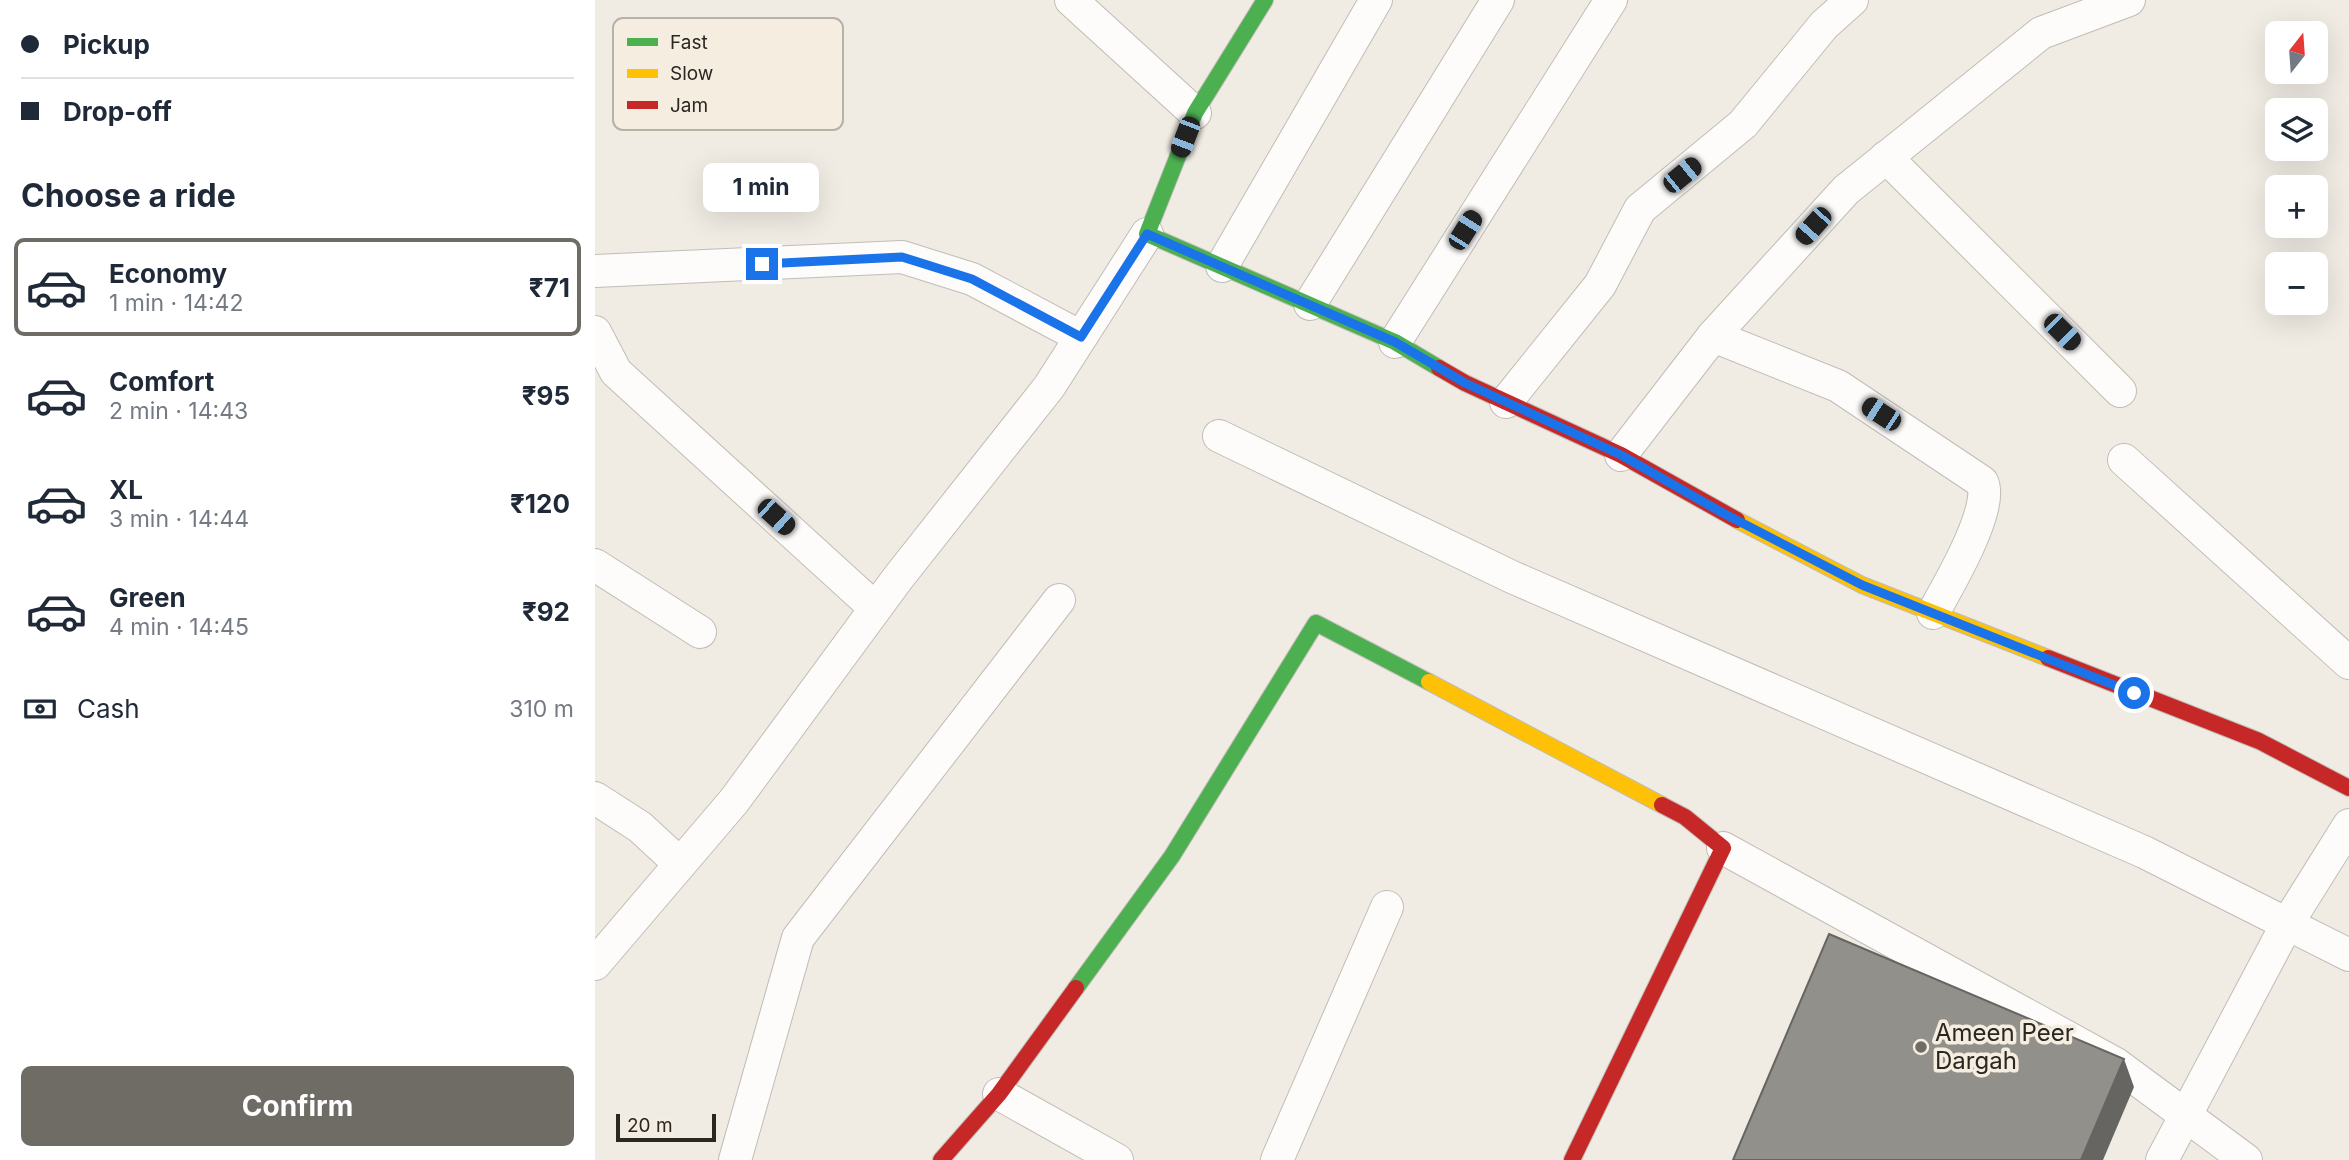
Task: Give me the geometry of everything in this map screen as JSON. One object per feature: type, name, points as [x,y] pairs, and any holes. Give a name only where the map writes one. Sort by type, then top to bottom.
[{"type":"street","points":[[1072,0],[1195,113]]},
{"type":"street","points":[[595,964],[734,801],[876,608],[1049,387],[1147,234],[1195,113],[1265,0]]},
{"type":"street","points":[[1221,265],[1376,0]]},
{"type":"street","points":[[1311,304],[1498,0]]},
{"type":"street","points":[[1395,342],[1611,0]]},
{"type":"street","points":[[1506,402],[1600,285],[1640,209],[1743,124],[1824,25],[1852,0]]},
{"type":"street","points":[[1621,455],[1713,335],[1846,190],[2041,33],[2114,3]]},
{"type":"street","points":[[1886,157],[2120,391]]},
{"type":"street","points":[[1147,234],[1395,342],[1465,383],[1621,455],[1721,512],[1862,585],[2259,741],[2349,788]]},
{"type":"street","points":[[595,271],[902,257],[972,279],[1081,337]]},
{"type":"street","points":[[595,332],[616,372],[876,608]]},
{"type":"street","points":[[1713,335],[1838,387],[1982,482],[1986,489],[1982,512],[1933,613]]},
{"type":"street","points":[[1219,436],[1512,577],[2144,852],[2349,955]]},
{"type":"street","points":[[2124,460],[2349,663]]},
{"type":"street","points":[[595,565],[700,632]]},
{"type":"street","points":[[735,1160],[798,938],[1059,600]]},
{"type":"street","points":[[941,1160],[999,1094],[1172,856],[1316,623],[1685,817],[1723,848],[2116,1064],[2246,1160]]},
{"type":"street","points":[[595,798],[640,827],[680,864]]},
{"type":"street","points":[[2162,1160],[2287,924],[2349,825]]},
{"type":"street","points":[[1572,1160],[1723,848]]},
{"type":"street","points":[[1277,1160],[1387,907]]},
{"type":"street","points":[[999,1094],[1117,1160]]},
{"type":"building","name":"Ameen Peer Dargah","points":[[1829,934],[2124,1059],[2081,1160],[1733,1160]]},
{"type":"traffic: fast","points":[[1265,0],[1195,113],[1147,234],[1395,342],[1439,368]]},
{"type":"traffic: fast","points":[[1076,988],[1172,856],[1316,623],[1429,682]]},
{"type":"traffic: slow","points":[[1737,520],[1862,585],[2048,658]]},
{"type":"traffic: slow","points":[[1429,682],[1662,805]]},
{"type":"traffic: jam","points":[[1439,368],[1465,383],[1621,455],[1737,520]]},
{"type":"traffic: jam","points":[[2048,658],[2259,741],[2349,788]]},
{"type":"traffic: jam","points":[[1572,1160],[1723,848],[1685,817],[1662,805]]},
{"type":"traffic: jam","points":[[941,1160],[999,1094],[1076,988]]},
{"type":"place","name":"Ameen Peer Dargah","points":[[1921,1047]]},
{"type":"route","points":[[762,264],[902,257],[972,279],[1081,337],[1147,234],[1395,342],[1465,383],[1621,455],[1721,512],[1862,585],[2134,693]]}]
